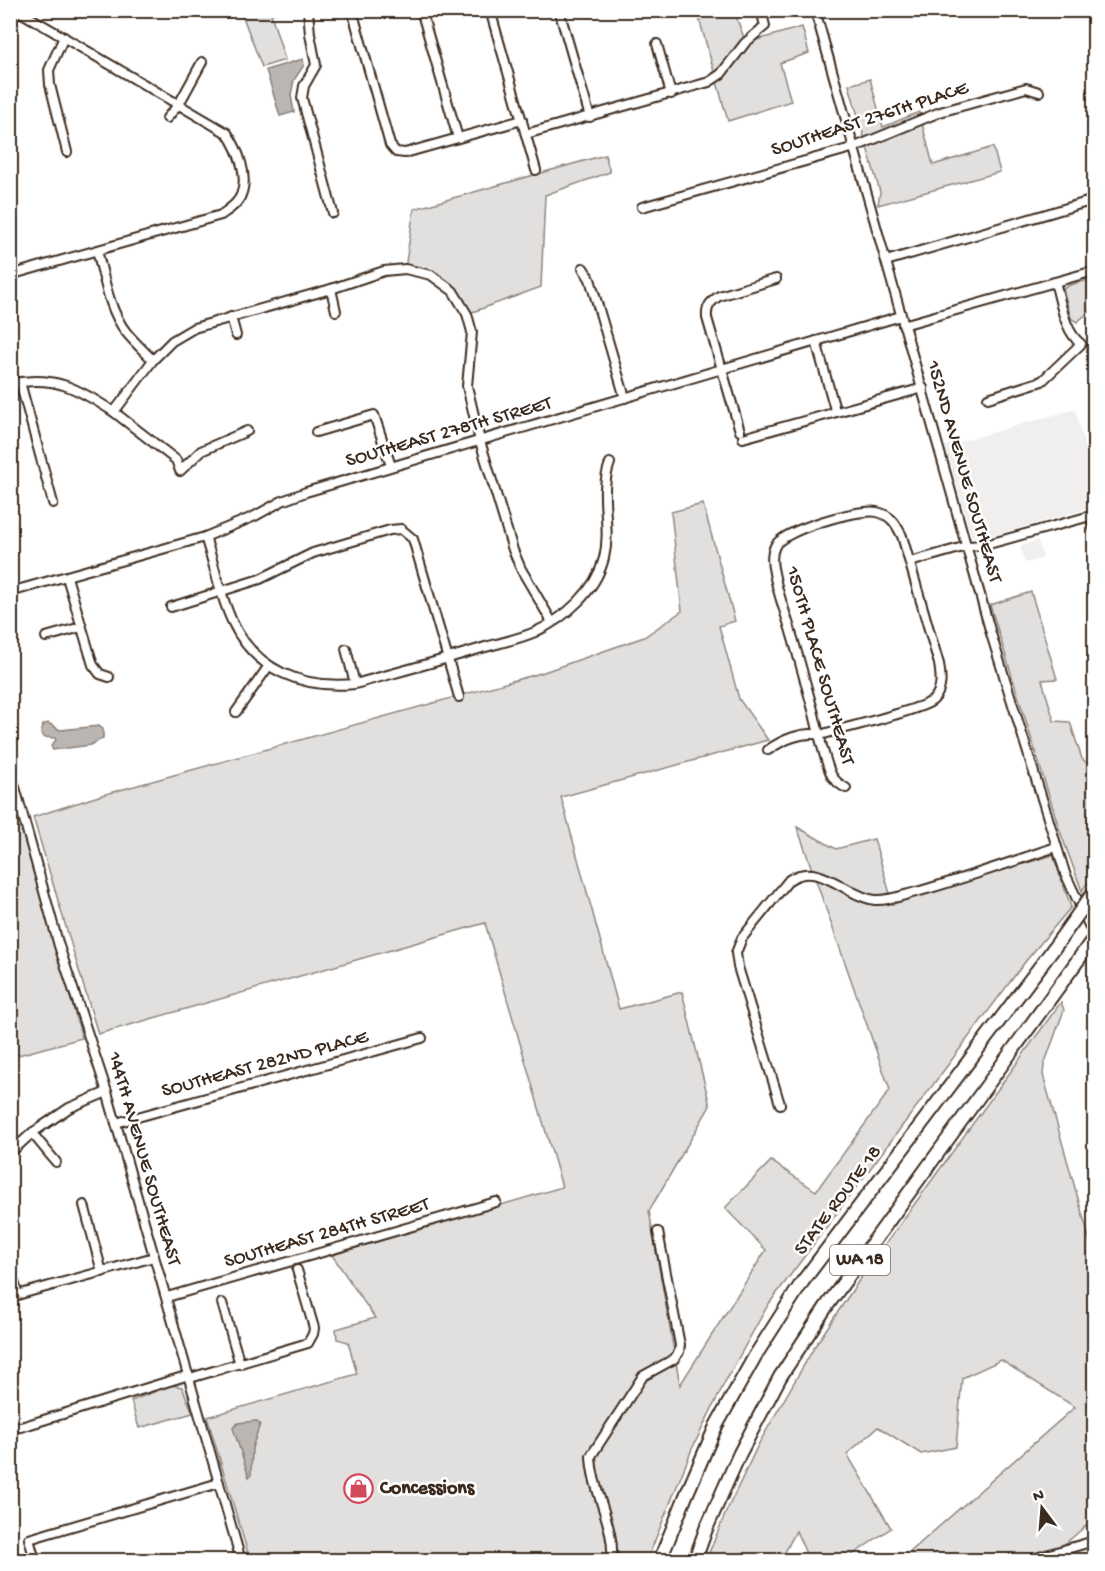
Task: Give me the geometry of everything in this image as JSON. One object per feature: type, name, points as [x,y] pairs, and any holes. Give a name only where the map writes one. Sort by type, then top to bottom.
[{"type":"highway","name":"STATE ROUTE 18","points":[[660,1560],[716,1426],[755,1356],[803,1281],[1095,892]]},
{"type":"highway","name":"WA 18","points":[[695,1560],[706,1529],[740,1453],[780,1377],[826,1307],[1095,937]]},
{"type":"street","points":[[10,275],[221,215],[241,196],[244,180],[238,152],[227,133],[17,10]]},
{"type":"street","points":[[308,10],[316,65],[304,86],[302,98],[333,213]]},
{"type":"street","points":[[352,10],[390,146],[396,152],[405,153],[522,120]]},
{"type":"street","points":[[422,10],[458,138]]},
{"type":"street","points":[[490,10],[536,170]]},
{"type":"street","points":[[560,10],[590,117]]},
{"type":"street","points":[[526,134],[709,82],[721,74],[745,43],[765,26],[761,10]]},
{"type":"street","name":"152ND AVENUE SOUTHEAST","points":[[815,10],[992,637],[1056,847],[1073,893],[1095,937]]},
{"type":"street","points":[[64,37],[50,70],[50,86],[67,152]]},
{"type":"street","points":[[657,44],[671,94]]},
{"type":"street","points":[[167,118],[179,104],[202,62]]},
{"type":"street","name":"SOUTHEAST 276TH PLACE","points":[[642,207],[855,147],[940,112],[1026,88],[1039,92]]},
{"type":"street","points":[[886,261],[1095,200]]},
{"type":"street","points":[[97,250],[118,319],[153,360]]},
{"type":"street","points":[[583,268],[590,279],[625,398]]},
{"type":"street","points":[[114,412],[153,360],[172,341],[194,328],[331,289],[384,271],[405,269],[431,275],[446,284],[459,299],[472,332],[466,386],[480,441],[513,550],[521,569],[552,622]]},
{"type":"street","points":[[903,325],[1095,271]]},
{"type":"street","points":[[776,279],[719,296],[706,309],[741,434],[923,388]]},
{"type":"street","points":[[988,398],[1042,381],[1081,344],[1074,339],[1070,330],[1055,282]]},
{"type":"street","points":[[331,289],[336,311]]},
{"type":"street","name":"SOUTHEAST 278TH STREET","points":[[10,592],[205,537],[255,516],[282,501],[391,466],[901,316]]},
{"type":"street","points":[[231,317],[236,335]]},
{"type":"street","points":[[816,341],[834,406]]},
{"type":"street","points":[[20,382],[53,503]]},
{"type":"street","points":[[10,384],[51,382],[80,389],[176,460],[180,471],[201,451],[247,431]]},
{"type":"street","points":[[316,432],[374,415],[391,466]]},
{"type":"street","points":[[205,537],[232,621],[243,639],[268,667],[298,681],[324,685],[355,684],[534,632],[572,607],[597,578],[604,557],[607,531],[603,492],[604,477],[610,463]]},
{"type":"street","name":"150TH PLACE SOUTHEAST","points":[[846,788],[832,776],[774,575],[772,561],[774,546],[781,538],[820,523],[860,512],[876,511],[894,520],[910,562]]},
{"type":"street","points":[[768,750],[785,740],[810,733],[820,735],[913,709],[933,700],[941,681],[939,664],[910,562],[967,546],[985,545],[1093,515],[1095,528]]},
{"type":"street","points":[[171,607],[223,592],[280,571],[313,553],[390,530],[401,529],[413,539],[459,697]]},
{"type":"street","points":[[67,577],[93,665],[100,674],[109,677]]},
{"type":"street","points":[[46,636],[81,627]]},
{"type":"street","points":[[346,649],[355,684]]},
{"type":"street","points":[[236,712],[268,667]]},
{"type":"street","name":"144TH AVENUE SOUTHEAST","points":[[10,769],[59,946],[107,1092],[167,1297],[241,1560]]},
{"type":"street","points":[[780,1104],[738,967],[736,953],[742,938],[794,877],[813,875],[828,878],[861,896],[875,900],[948,883],[1056,847]]},
{"type":"street","name":"SOUTHEAST 282ND PLACE","points":[[116,1123],[422,1038]]},
{"type":"street","points":[[10,1153],[69,1108],[107,1092]]},
{"type":"street","points":[[32,1134],[56,1162]]},
{"type":"street","name":"SOUTHEAST 284TH STREET","points":[[167,1297],[496,1202]]},
{"type":"street","points":[[84,1205],[102,1272]]},
{"type":"street","points":[[612,1560],[611,1539],[595,1485],[591,1456],[644,1376],[674,1359],[679,1352],[680,1345],[658,1232]]},
{"type":"street","points":[[10,1269],[14,1296],[154,1257]]},
{"type":"street","points":[[10,1426],[21,1427],[303,1346],[311,1337],[314,1328],[297,1270]]},
{"type":"street","points":[[222,1303],[240,1364]]},
{"type":"street","points":[[34,1560],[28,1539],[219,1483]]},
{"type":"street","points":[[1029,1560],[1095,1541]]},
{"type":"shaded area","points":[[204,11],[282,11],[271,14],[285,60],[262,67],[243,17]]},
{"type":"shaded area","points":[[697,11],[734,11],[746,43],[802,27],[809,53],[780,63],[791,101],[728,121]]},
{"type":"shaded area","points":[[303,59],[304,65],[294,80],[291,95],[294,112],[280,116],[266,70]]},
{"type":"shaded area","points":[[870,79],[883,127],[919,112],[933,165],[993,147],[1000,172],[878,205],[880,192],[849,85]]},
{"type":"shaded area","points":[[605,155],[610,172],[545,195],[541,287],[467,314],[446,284],[405,269],[414,209]]},
{"type":"shaded area","points":[[1088,280],[1094,308],[1077,322],[1071,318],[1063,289]]},
{"type":"shaded area","points":[[1075,409],[1094,478],[1094,507],[984,538],[971,535],[945,446]]},
{"type":"shaded area","points":[[703,504],[735,621],[719,626],[739,699],[768,740],[561,797],[619,1009],[682,992],[710,1106],[649,1211],[680,1385],[766,1250],[725,1208],[771,1161],[816,1191],[890,1090],[797,827],[836,849],[874,839],[893,904],[1053,855],[1071,907],[1025,962],[768,1305],[725,1382],[692,1449],[647,1560],[250,1560],[207,1417],[357,1374],[348,1342],[337,1339],[336,1329],[375,1318],[332,1255],[562,1187],[485,923],[98,1034],[33,817],[102,795],[541,673],[644,637],[682,611],[671,512]]},
{"type":"shaded area","points":[[1038,540],[1043,558],[1025,563],[1020,546]]},
{"type":"shaded area","points":[[1031,592],[1057,679],[1042,680],[1054,721],[1070,722],[1082,759],[1094,768],[1094,873],[1082,891],[1060,831],[990,605]]},
{"type":"shaded area","points":[[48,723],[60,730],[99,726],[103,729],[103,738],[91,745],[53,750],[51,746],[55,738],[44,737],[41,733],[43,725]]},
{"type":"shaded area","points":[[10,790],[82,1038],[11,1057],[10,1057]]},
{"type":"shaded area","points":[[1061,1002],[1064,1010],[1044,1065],[1043,1075],[1094,1255],[1094,1519],[1046,1560],[901,1560],[1075,1407],[1001,1360],[962,1378],[956,1447],[921,1454],[878,1427],[847,1454],[891,1528],[845,1560],[809,1560],[796,1531],[781,1560],[706,1560],[758,1445],[815,1346],[858,1282]]},
{"type":"shaded area","points":[[171,1385],[182,1387],[193,1413],[139,1428],[131,1401]]},
{"type":"shaded area","points":[[256,1421],[260,1424],[252,1448],[249,1477],[233,1428],[238,1423]]},
{"type":"place","name":"Concessions","points":[[359,1489]]}]
